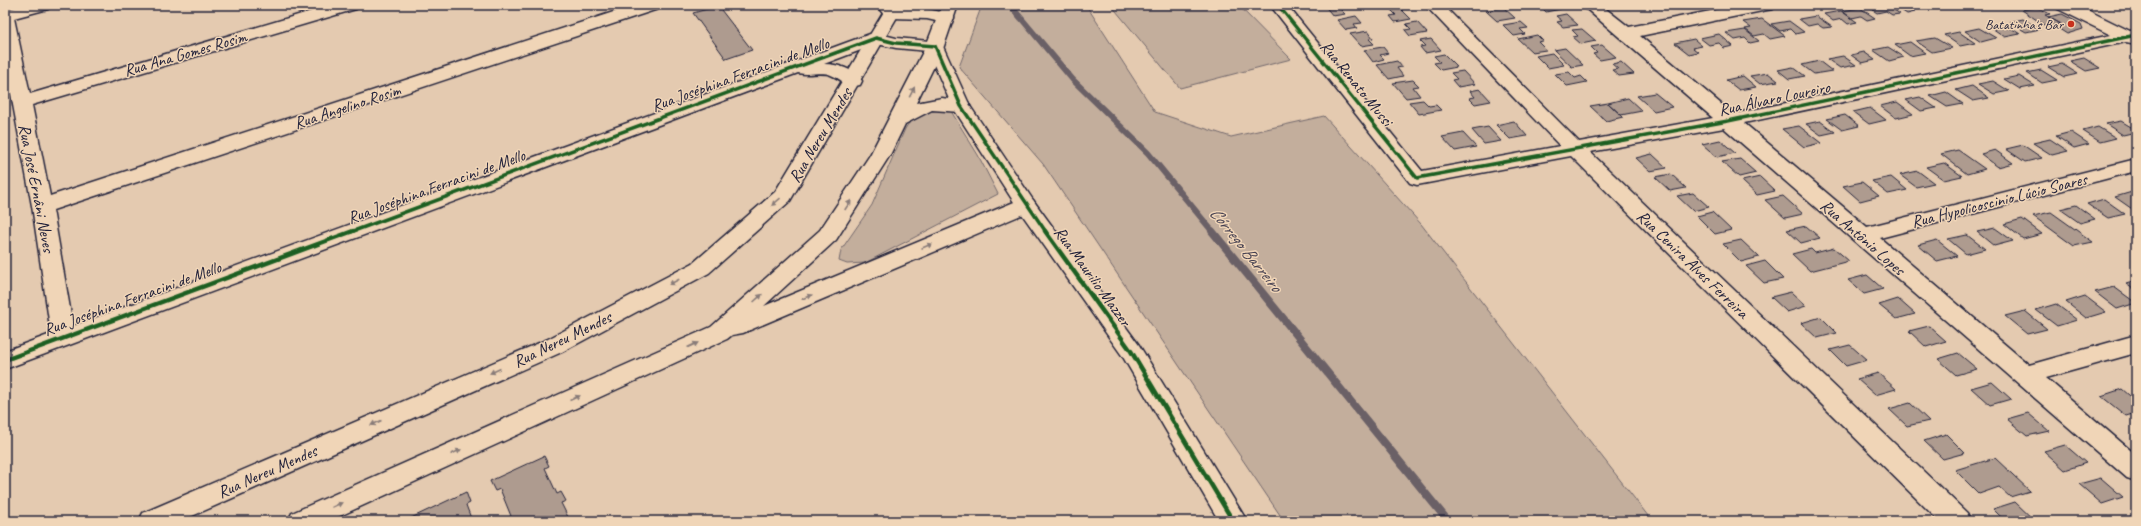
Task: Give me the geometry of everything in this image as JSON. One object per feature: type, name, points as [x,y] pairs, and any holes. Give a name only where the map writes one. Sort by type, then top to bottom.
[{"type":"street","points":[[5,15],[42,5]]},
{"type":"street","name":"Rua Ana Gomes Rosim","points":[[21,102],[350,5]]},
{"type":"street","name":"Rua Angelino Rosim","points":[[42,206],[652,5]]},
{"type":"street","name":"Rua Renato Mussi","points":[[1278,5],[1416,178]]},
{"type":"street","name":"Rua Cenira Alves Ferreira","points":[[1433,5],[1575,149],[1957,521]]},
{"type":"street","name":"Rua Antônio Lopes","points":[[1590,5],[1626,33],[2136,470]]},
{"type":"street","points":[[1626,33],[1767,5]]},
{"type":"street","points":[[2064,5],[2134,37]]},
{"type":"street","points":[[719,333],[828,235],[880,155],[935,46],[948,12],[927,14],[890,8]]},
{"type":"street","name":"Rua Nereu Mendes","points":[[153,521],[554,346],[701,268],[783,196],[853,81],[890,8]]},
{"type":"street","name":"Rua José Ernâni Neves","points":[[5,15],[42,206],[63,338]]},
{"type":"street","name":"Rua Álvaro Loureiro","points":[[1416,178],[1728,121],[2134,37]]},
{"type":"street","points":[[876,38],[902,44],[935,46]]},
{"type":"street","name":"Rua Joséphina Ferracini de Mello","points":[[5,360],[876,38]]},
{"type":"street","name":"Rua Maurilio Mazzer","points":[[935,46],[961,106],[1026,204],[1131,351],[1233,521]]},
{"type":"street","name":"Rua Joséphina Ferracini de Mello","points":[[778,74],[809,68],[834,69],[853,81]]},
{"type":"street","points":[[898,120],[922,106],[941,102],[961,106]]},
{"type":"street","name":"Rua Hypolicoscinio Lúcio Soares","points":[[1863,237],[1880,230],[2136,165]]},
{"type":"street","points":[[302,521],[719,333],[1026,204]]},
{"type":"street","points":[[2025,375],[2136,344]]},
{"type":"shaded area","points":[[982,5],[1086,5],[1155,112],[1231,137],[1324,116],[1421,224],[1652,521],[1284,521],[1043,164],[959,67]]},
{"type":"shaded area","points":[[1111,5],[1238,5],[1291,59],[1180,88]]},
{"type":"shaded area","points":[[928,107],[949,108],[978,155],[998,194],[865,263],[847,264],[839,261],[841,250],[872,205],[905,129],[914,115]]},
{"type":"building","points":[[1324,5],[1344,5],[1346,8],[1340,9],[1345,14],[1333,16]]},
{"type":"building","points":[[1557,5],[1561,9],[1546,12],[1540,6]]},
{"type":"building","points":[[1887,5],[1900,14],[1892,15],[1886,11],[1877,13],[1867,6]]},
{"type":"building","points":[[1893,5],[1913,5],[1918,8],[1911,10],[1915,12],[1907,14]]},
{"type":"building","points":[[718,6],[752,50],[726,59],[693,13]]},
{"type":"building","points":[[1503,7],[1515,18],[1497,21],[1486,11]]},
{"type":"building","points":[[2037,7],[2050,14],[2045,15],[2061,24],[2047,27],[2022,10]]},
{"type":"building","points":[[1860,8],[1875,18],[1867,20],[1861,16],[1852,18],[1842,11]]},
{"type":"building","points":[[1401,9],[1411,19],[1395,22],[1390,16],[1396,15],[1391,10]]},
{"type":"building","points":[[1841,11],[1857,22],[1848,24],[1842,19],[1833,21],[1824,14]]},
{"type":"building","points":[[1566,14],[1578,25],[1563,27],[1557,22],[1562,21],[1556,16]]},
{"type":"building","name":"Batatinha's Bar","points":[[2062,14],[2081,24],[2083,29],[2067,34],[2056,27],[2061,24],[2048,17]]},
{"type":"building","points":[[1356,16],[1362,23],[1354,24],[1357,28],[1346,30],[1337,20]]},
{"type":"building","points":[[1816,16],[1832,27],[1823,28],[1817,24],[1808,26],[1799,19]]},
{"type":"building","points":[[1762,19],[1785,36],[1770,39],[1764,34],[1754,36],[1745,29],[1751,28],[1743,22]]},
{"type":"building","points":[[2023,19],[2040,29],[2026,32],[2009,22]]},
{"type":"building","points":[[1789,21],[1804,32],[1795,34],[1790,29],[1780,31],[1771,24]]},
{"type":"building","points":[[1417,22],[1427,33],[1410,36],[1405,30],[1411,29],[1406,24]]},
{"type":"building","points":[[1521,22],[1528,28],[1520,29],[1525,34],[1514,36],[1503,25]]},
{"type":"building","points":[[2003,23],[2020,34],[2005,37],[1989,26]]},
{"type":"building","points":[[1979,28],[1996,38],[1981,42],[1965,31]]},
{"type":"building","points":[[1582,29],[1596,41],[1581,44],[1573,37],[1578,36],[1572,30]]},
{"type":"building","points":[[1745,30],[1759,41],[1750,43],[1745,38],[1735,40],[1726,33]]},
{"type":"building","points":[[1368,31],[1373,38],[1369,39],[1374,44],[1361,46],[1350,34]]},
{"type":"building","points":[[1959,32],[1975,43],[1960,46],[1944,35]]},
{"type":"building","points":[[1719,34],[1733,46],[1724,48],[1719,43],[1709,45],[1700,38]]},
{"type":"building","points":[[1537,35],[1543,41],[1538,42],[1546,50],[1532,52],[1518,39]]},
{"type":"building","points":[[1935,38],[1952,48],[1932,52],[1916,41]]},
{"type":"building","points":[[1431,39],[1441,50],[1425,53],[1420,47],[1425,46],[1420,41]]},
{"type":"building","points":[[1694,39],[1702,46],[1693,48],[1698,52],[1689,54],[1675,43]]},
{"type":"building","points":[[1910,42],[1925,53],[1910,56],[1895,45]]},
{"type":"building","points":[[1602,45],[1616,57],[1600,60],[1593,54],[1597,53],[1591,47]]},
{"type":"building","points":[[1383,47],[1388,53],[1380,55],[1384,59],[1373,62],[1364,50]]},
{"type":"building","points":[[1888,47],[1904,57],[1889,61],[1873,50]]},
{"type":"building","points":[[1565,48],[1583,65],[1572,67],[1554,50]]},
{"type":"building","points":[[1864,52],[1875,60],[1862,63],[1851,55]]},
{"type":"building","points":[[1552,53],[1564,65],[1548,68],[1536,56]]},
{"type":"building","points":[[1444,54],[1457,67],[1441,70],[1434,63],[1440,62],[1434,56]]},
{"type":"building","points":[[1843,56],[1856,65],[1840,68],[1827,59]]},
{"type":"building","points":[[2084,58],[2100,68],[2086,71],[2070,61]]},
{"type":"building","points":[[1397,61],[1402,67],[1397,68],[1403,76],[1389,79],[1377,65]]},
{"type":"building","points":[[1819,61],[1832,71],[1814,74],[1802,65]]},
{"type":"building","points":[[1621,62],[1634,74],[1619,76],[1612,70],[1618,69],[1612,64]]},
{"type":"building","points":[[2062,64],[2078,74],[2064,77],[2048,67]]},
{"type":"building","points":[[1793,67],[1805,76],[1789,79],[1778,70]]},
{"type":"building","points":[[2041,70],[2057,80],[2042,83],[2027,73]]},
{"type":"building","points":[[1463,71],[1475,84],[1458,87],[1452,80],[1457,79],[1451,73]]},
{"type":"building","points":[[1569,72],[1575,78],[1581,76],[1587,82],[1567,86],[1555,74]]},
{"type":"building","points":[[1768,73],[1778,81],[1760,84],[1750,76]]},
{"type":"building","points":[[1743,76],[1756,87],[1739,90],[1726,80]]},
{"type":"building","points":[[2019,76],[2035,86],[2020,89],[2004,79]]},
{"type":"building","points":[[1413,80],[1419,86],[1413,87],[1420,96],[1406,98],[1393,83]]},
{"type":"building","points":[[1993,81],[2009,91],[1994,94],[1978,84]]},
{"type":"building","points":[[1972,86],[1989,98],[1973,101],[1956,90]]},
{"type":"building","points":[[1480,89],[1491,101],[1475,104],[1469,98],[1475,97],[1470,91]]},
{"type":"building","points":[[1946,92],[1963,104],[1947,107],[1930,96]]},
{"type":"building","points":[[1655,93],[1672,107],[1654,111],[1637,96]]},
{"type":"building","points":[[1920,97],[1936,108],[1921,111],[1906,100]]},
{"type":"building","points":[[1628,98],[1642,111],[1621,115],[1608,103]]},
{"type":"building","points":[[1423,100],[1429,106],[1436,105],[1441,110],[1419,114],[1409,102]]},
{"type":"building","points":[[1897,102],[1913,114],[1896,118],[1880,106]]},
{"type":"building","points":[[1608,103],[1623,117],[1606,121],[1590,106]]},
{"type":"building","points":[[1870,108],[1886,120],[1869,124],[1853,112]]},
{"type":"building","points":[[1845,115],[1859,126],[1842,130],[1827,119]]},
{"type":"building","points":[[1514,121],[1527,136],[1510,139],[1496,125]]},
{"type":"building","points":[[1820,121],[1835,132],[1821,135],[1806,124]]},
{"type":"building","points":[[2121,121],[2136,130],[2136,132],[2123,135],[2106,124]]},
{"type":"building","points":[[1799,126],[1821,143],[1804,147],[1782,129]]},
{"type":"building","points":[[1488,127],[1501,141],[1484,144],[1472,130]]},
{"type":"building","points":[[2098,127],[2116,138],[2100,142],[2083,131]]},
{"type":"building","points":[[2071,132],[2089,144],[2074,148],[2056,136]]},
{"type":"building","points":[[1463,133],[1476,147],[1455,151],[1442,137]]},
{"type":"building","points":[[2050,139],[2068,151],[2052,155],[2033,143]]},
{"type":"building","points":[[1720,140],[1735,153],[1717,157],[1702,144]]},
{"type":"building","points":[[2023,145],[2042,158],[2025,162],[2006,149]]},
{"type":"building","points":[[1958,150],[1985,169],[1967,174],[1941,154]]},
{"type":"building","points":[[1995,150],[2013,163],[1998,167],[1981,154]]},
{"type":"building","points":[[1652,154],[1667,168],[1650,171],[1636,158]]},
{"type":"building","points":[[1740,159],[1756,173],[1739,177],[1722,162]]},
{"type":"building","points":[[1944,163],[1962,176],[1944,180],[1926,167]]},
{"type":"building","points":[[1918,171],[1934,183],[1916,187],[1900,175]]},
{"type":"building","points":[[1671,174],[1686,188],[1670,191],[1655,177]]},
{"type":"building","points":[[1760,177],[1775,191],[1757,195],[1742,181]]},
{"type":"building","points":[[1891,177],[1907,190],[1888,194],[1872,181]]},
{"type":"building","points":[[1862,182],[1879,196],[1860,201],[1843,186]]},
{"type":"building","points":[[2132,192],[2136,195],[2135,211],[2115,197]]},
{"type":"building","points":[[1693,193],[1709,207],[1693,211],[1677,196]]},
{"type":"building","points":[[1783,196],[1803,214],[1785,218],[1765,200]]},
{"type":"building","points":[[2104,199],[2125,214],[2108,218],[2087,204]]},
{"type":"building","points":[[2076,205],[2095,219],[2080,223],[2060,209]]},
{"type":"building","points":[[1712,212],[1731,230],[1715,234],[1697,216]]},
{"type":"building","points":[[2051,212],[2093,242],[2074,246],[2033,216]]},
{"type":"building","points":[[2022,219],[2042,234],[2023,239],[2004,224]]},
{"type":"building","points":[[1806,226],[1820,238],[1801,243],[1787,230]]},
{"type":"building","points":[[1995,228],[2013,241],[1994,246],[1977,232]]},
{"type":"building","points":[[1967,235],[1985,249],[1966,254],[1948,239]]},
{"type":"building","points":[[1741,240],[1759,257],[1741,262],[1723,244]]},
{"type":"building","points":[[1937,240],[1957,256],[1937,261],[1918,245]]},
{"type":"building","points":[[1834,248],[1849,261],[1810,271],[1792,254],[1811,249],[1815,253]]},
{"type":"building","points":[[1765,261],[1783,279],[1764,283],[1746,266]]},
{"type":"building","points":[[1867,275],[1883,289],[1864,294],[1848,280]]},
{"type":"building","points":[[2136,281],[2136,291],[2126,284]]},
{"type":"building","points":[[2114,287],[2136,303],[2117,309],[2095,292]]},
{"type":"building","points":[[1791,292],[1806,306],[1787,312],[1771,297]]},
{"type":"building","points":[[2085,296],[2106,312],[2086,318],[2066,302]]},
{"type":"building","points":[[1898,299],[1915,314],[1896,319],[1879,305]]},
{"type":"building","points":[[2056,304],[2077,320],[2057,326],[2036,310]]},
{"type":"building","points":[[2025,311],[2047,329],[2027,334],[2005,316]]},
{"type":"building","points":[[1821,317],[1837,333],[1817,338],[1801,323]]},
{"type":"building","points":[[1929,326],[1946,341],[1926,347],[1909,331]]},
{"type":"building","points":[[1850,345],[1867,360],[1846,366],[1830,350]]},
{"type":"building","points":[[1958,353],[1977,369],[1956,375],[1938,359]]},
{"type":"building","points":[[1878,373],[1896,389],[1875,395],[1857,379]]},
{"type":"building","points":[[1992,382],[2011,399],[1990,405],[1971,388]]},
{"type":"building","points":[[2122,389],[2136,401],[2136,413],[2126,416],[2101,396]]},
{"type":"building","points":[[1910,403],[1929,421],[1907,426],[1889,409]]},
{"type":"building","points":[[2028,413],[2049,431],[2027,436],[2007,419]]},
{"type":"building","points":[[1946,434],[1965,453],[1943,459],[1924,441]]},
{"type":"building","points":[[2065,445],[2086,463],[2065,470],[2044,451]]},
{"type":"building","points":[[544,456],[549,466],[545,468],[557,494],[561,492],[566,501],[561,503],[570,521],[508,521],[507,519],[511,516],[500,489],[495,491],[490,481]]},
{"type":"building","points":[[1995,458],[2030,491],[2010,497],[1999,487],[1979,494],[1955,470]]},
{"type":"building","points":[[2101,478],[2123,497],[2102,504],[2079,484]]},
{"type":"building","points":[[466,492],[470,503],[466,505],[472,521],[410,521],[409,519]]},
{"type":"building","points":[[2015,502],[2035,521],[2005,521],[1993,509]]},
{"type":"building","points":[[2136,515],[2136,521],[2119,520]]},
{"type":"waterway","name":"Córrego Barreiro","points":[[1010,5],[1073,80],[1148,153],[1213,232]]},
{"type":"waterway","name":"Córrego Barreiro","points":[[1212,231],[1448,521]]},
{"type":"cycle path","points":[[1278,5],[1417,178],[1728,121],[2136,35]]},
{"type":"cycle path","points":[[5,360],[876,38],[896,43],[935,46],[961,106],[1026,205],[1131,351],[1233,521]]},
{"type":"place","name":"Batatinha's Bar","points":[[2071,24]]}]
